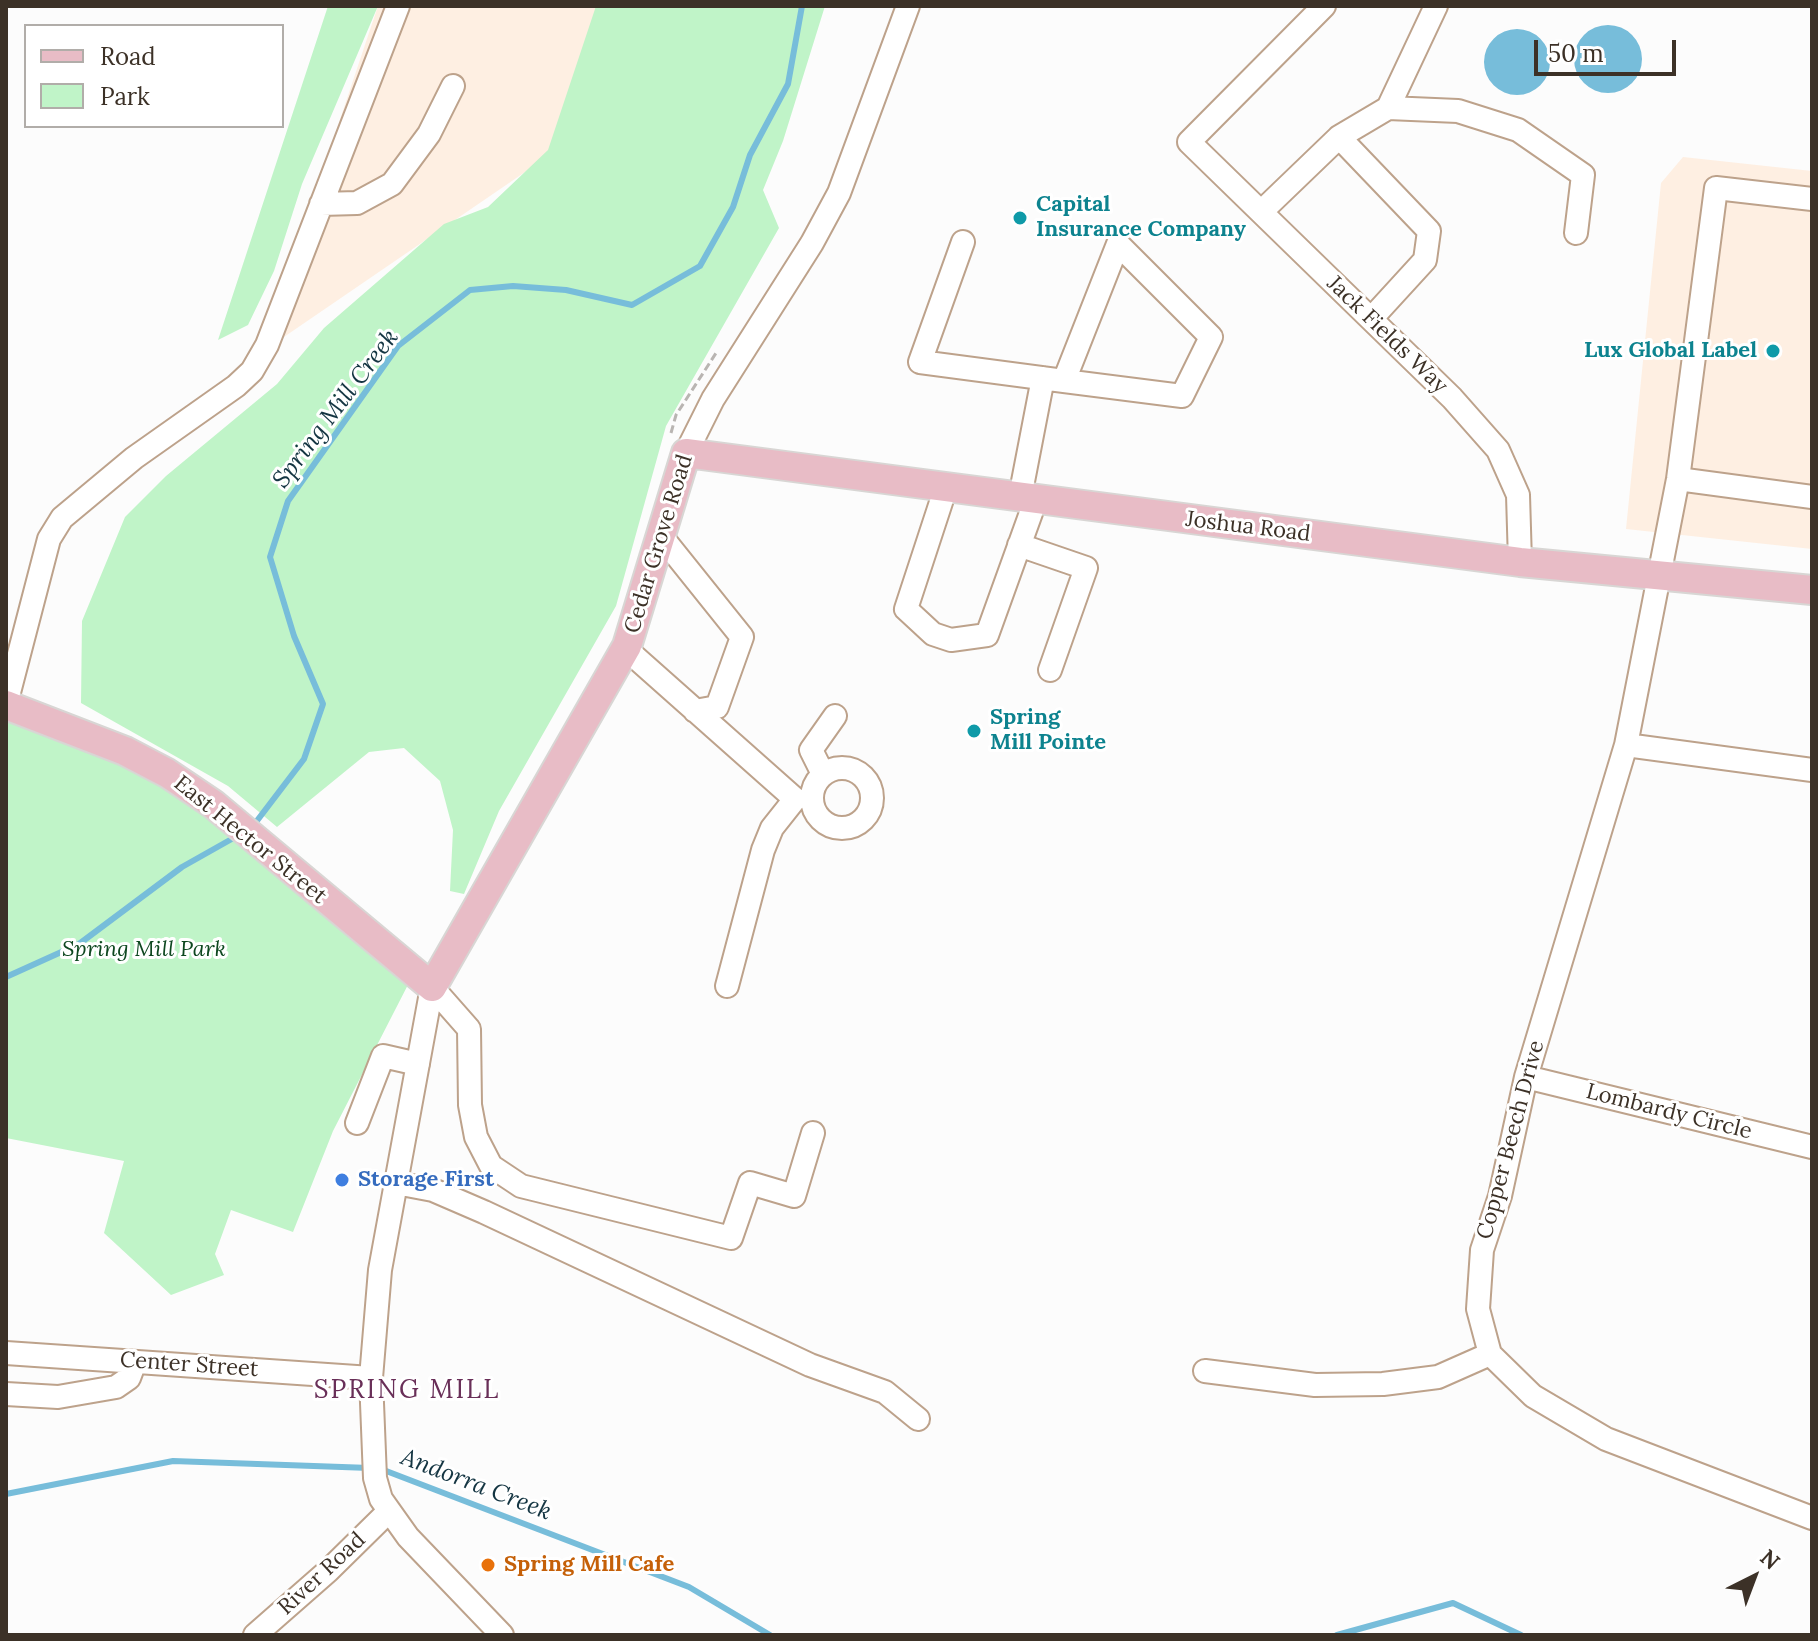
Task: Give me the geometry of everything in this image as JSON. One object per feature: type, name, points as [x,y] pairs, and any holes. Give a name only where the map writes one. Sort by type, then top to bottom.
[{"type":"main road","name":"Joshua Road","points":[[686,453],[1520,562],[1812,590]]},
{"type":"main road","name":"Cedar Grove Road","points":[[432,987],[626,649],[686,453]]},
{"type":"main road","name":"East Hector Street","points":[[6,705],[125,751],[167,773],[213,804],[348,921],[432,987]]},
{"type":"street","points":[[6,705],[45,554],[62,518],[108,478],[252,371],[267,345],[398,6]]},
{"type":"street","name":"Cedar Grove Road","points":[[686,453],[713,399],[812,243],[839,193],[908,6]]},
{"type":"street","name":"Jack Fields Way","points":[[1324,6],[1189,142],[1371,319],[1498,450],[1518,495],[1520,562]]},
{"type":"street","points":[[1388,108],[1436,6]]},
{"type":"street","points":[[321,204],[357,203],[392,184],[429,134],[453,86]]},
{"type":"street","points":[[1261,212],[1339,137],[1388,108],[1458,111],[1518,130],[1583,175],[1576,233]]},
{"type":"street","points":[[1339,137],[1429,231],[1425,260],[1371,319]]},
{"type":"street","name":"Copper Beech Drive","points":[[1490,1354],[1478,1309],[1482,1250],[1500,1196],[1526,1077],[1626,745],[1678,479],[1716,188],[1812,199]]},
{"type":"street","points":[[946,487],[906,609],[933,634],[951,640],[987,635],[1019,545],[1053,380],[1118,244],[1211,337],[1182,396],[1053,380],[920,362],[963,242]]},
{"type":"street","points":[[1678,479],[1812,497]]},
{"type":"street","points":[[661,536],[742,637],[717,707],[695,711]]},
{"type":"street","points":[[1019,545],[1086,568],[1050,670]]},
{"type":"street","points":[[626,649],[695,711],[803,799],[817,816],[833,827],[852,827],[867,816],[872,798],[870,788],[859,773],[841,768],[823,774],[803,799],[772,828],[763,850],[727,986]]},
{"type":"street","points":[[823,774],[811,750],[835,716]]},
{"type":"street","points":[[1626,745],[1812,770]]},
{"type":"street","points":[[432,987],[380,1270],[371,1378],[375,1478],[388,1512],[427,1560],[502,1635]]},
{"type":"street","points":[[432,987],[469,1029],[470,1105],[476,1137],[491,1166],[521,1186],[731,1238],[750,1183],[794,1196],[813,1133]]},
{"type":"street","points":[[357,1123],[383,1056],[418,1064]]},
{"type":"street","name":"Lombardy Circle","points":[[1526,1077],[1812,1147]]},
{"type":"street","points":[[396,1183],[433,1190],[810,1365],[885,1392],[918,1419]]},
{"type":"street","name":"Center Street","points":[[6,1353],[371,1378]]},
{"type":"street","points":[[1205,1371],[1315,1385],[1383,1384],[1438,1377],[1490,1354],[1533,1396],[1606,1439],[1812,1518]]},
{"type":"street","points":[[6,1394],[58,1397],[116,1387],[129,1378],[135,1362]]},
{"type":"street","name":"River Road","points":[[255,1635],[328,1571],[388,1512]]},
{"type":"shaded area","points":[[378,6],[598,6],[547,157],[262,352]]},
{"type":"shaded area","points":[[1683,157],[1812,171],[1812,549],[1626,529],[1661,183]]},
{"type":"green space","points":[[328,6],[378,6],[302,184],[274,271],[248,325],[218,340]]},
{"type":"green space","points":[[596,6],[825,6],[783,141],[763,190],[779,228],[666,426],[616,606],[499,811],[464,894],[450,891],[453,830],[440,781],[404,748],[369,752],[277,827],[228,786],[81,703],[82,621],[125,517],[166,476],[277,384],[324,328],[444,224],[488,207],[548,150]]},
{"type":"green space","name":"Spring Mill Park","points":[[6,705],[125,751],[414,973],[333,1131],[293,1232],[231,1210],[215,1254],[224,1275],[171,1295],[104,1233],[124,1161],[6,1138]]},
{"type":"water","points":[[1608,25],[1632,35],[1642,59],[1632,83],[1608,93],[1584,83],[1574,59],[1584,35]]},
{"type":"water","points":[[1517,29],[1530,32],[1540,39],[1547,49],[1550,62],[1547,75],[1540,85],[1530,92],[1517,95],[1504,92],[1494,85],[1487,75],[1484,62],[1487,49],[1494,39],[1504,32]]},
{"type":"waterway","name":"Spring Mill Creek","points":[[253,826],[304,759],[323,704],[294,636],[270,557],[288,501],[398,346],[470,290],[513,286],[566,290],[632,305],[700,266],[733,207],[750,155],[788,84],[802,6]]},
{"type":"waterway","name":"Spring Mill Creek","points":[[6,977],[79,944],[182,867],[237,836]]},
{"type":"waterway","name":"Andorra Creek","points":[[6,1494],[173,1461],[370,1468]]},
{"type":"waterway","name":"Andorra Creek","points":[[381,1469],[689,1587],[770,1635]]},
{"type":"waterway","name":"Andorra Creek","points":[[1337,1635],[1453,1603],[1521,1635]]},
{"type":"place","name":"Capital Insurance Company","points":[[1020,218]]},
{"type":"place","name":"Lux Global Label","points":[[1773,351]]},
{"type":"place","name":"Spring Mill Pointe","points":[[974,731]]},
{"type":"place","name":"Storage First","points":[[342,1180]]},
{"type":"place","name":"Spring Mill Cafe","points":[[488,1565]]},
{"type":"district","name":"SPRING MILL","points":[[407,1391]]}]
